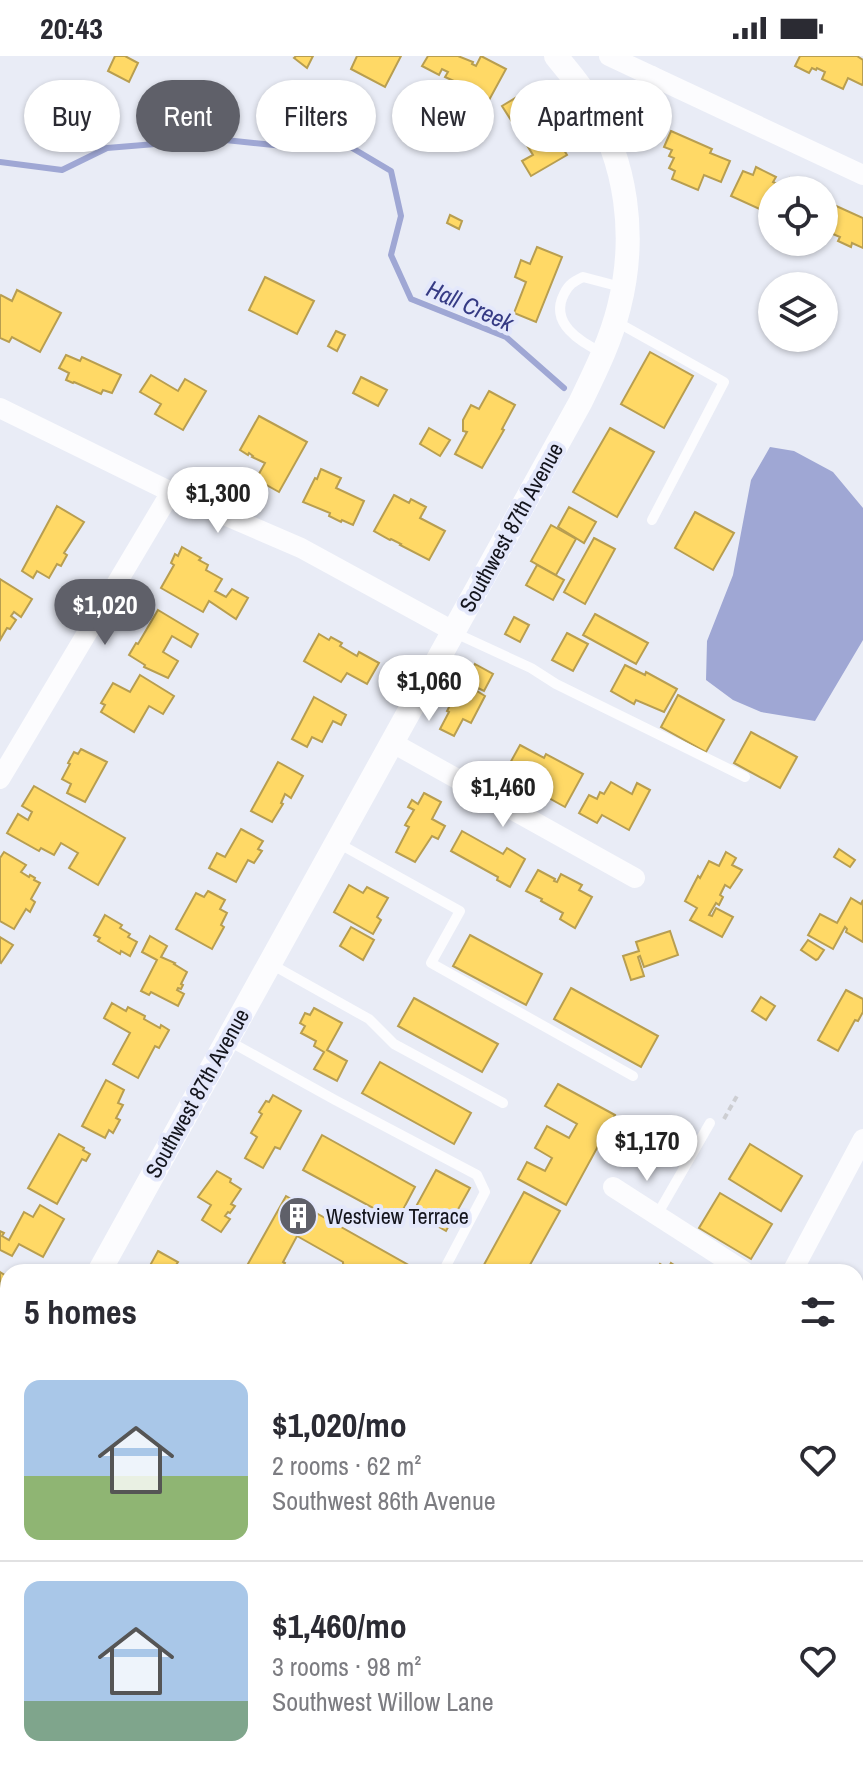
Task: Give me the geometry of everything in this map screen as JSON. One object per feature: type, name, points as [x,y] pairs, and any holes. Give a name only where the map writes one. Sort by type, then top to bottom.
[{"type":"street","name":"Southwest 87th Avenue","points":[[556,56],[574,80]]},
{"type":"street","points":[[609,56],[863,175]]},
{"type":"street","points":[[650,80],[652,76]]},
{"type":"street","name":"Southwest 87th Avenue","points":[[103,1264],[580,403],[603,353],[615,321],[626,268],[627,208],[614,152]]},
{"type":"street","points":[[0,408],[171,492],[301,548],[453,631]]},
{"type":"street","points":[[0,778],[171,492]]},
{"type":"street","points":[[391,742],[635,878]]},
{"type":"street","points":[[796,1264],[863,1139]]},
{"type":"street","points":[[613,1187],[733,1264]]},
{"type":"lane","points":[[603,353],[572,334],[560,317],[561,301],[570,284],[583,277],[623,288]]},
{"type":"lane","points":[[615,321],[724,382],[652,520]]},
{"type":"lane","points":[[453,631],[745,777]]},
{"type":"lane","points":[[336,842],[460,911],[431,963],[633,1076]]},
{"type":"lane","points":[[269,963],[369,1019],[394,1044],[503,1103]]},
{"type":"lane","points":[[226,1040],[477,1175],[485,1192],[447,1264]]},
{"type":"lane","points":[[657,1215],[710,1123]]},
{"type":"path","points":[[710,1123],[723,1120],[737,1096]]},
{"type":"water","points":[[770,447],[794,451],[833,472],[863,508],[863,640],[815,721],[761,712],[733,700],[706,680],[707,641],[733,575],[751,480]]},
{"type":"building: Homes","points":[[115,56],[125,56],[138,63],[129,82],[108,71]]},
{"type":"building: Homes","points":[[313,56],[307,68],[294,58]]},
{"type":"building: Homes","points":[[357,56],[401,56],[385,87],[351,69]]},
{"type":"building: Homes","points":[[428,56],[458,56],[476,66],[481,56],[506,69],[494,91],[494,80],[452,80],[445,77],[448,72],[442,69],[439,75],[422,66]]},
{"type":"building: Homes","points":[[800,56],[857,56],[863,60],[863,83],[848,78],[843,89],[822,79],[825,72],[817,68],[812,68],[809,73],[795,66]]},
{"type":"building: Homes","points":[[510,101],[510,119],[502,106]]},
{"type":"building: Homes","points":[[672,131],[712,149],[710,153],[730,161],[721,182],[704,175],[698,190],[672,179],[675,171],[669,168],[674,158],[669,156],[672,152]]},
{"type":"building: Homes","points":[[531,152],[565,152],[567,155],[531,176],[522,161],[533,155]]},
{"type":"building: Homes","points":[[756,167],[774,176],[758,176],[758,208],[731,196],[743,171],[753,175]]},
{"type":"building: Homes","points":[[838,207],[863,218],[863,248],[838,241]]},
{"type":"building: Homes","points":[[450,215],[462,221],[459,229],[447,223]]},
{"type":"building: Homes","points":[[537,247],[562,257],[536,322],[514,313],[526,282],[515,277],[521,260],[530,264]]},
{"type":"building: Homes","points":[[265,277],[314,301],[297,334],[249,310]]},
{"type":"building: Homes","points":[[17,290],[61,313],[40,352],[12,337],[9,342],[0,338],[0,297],[12,301]]},
{"type":"building: Homes","points":[[336,331],[345,335],[337,351],[328,346]]},
{"type":"building: Homes","points":[[650,352],[693,376],[664,428],[621,404]]},
{"type":"building: Homes","points":[[66,355],[80,361],[82,357],[121,375],[112,393],[103,390],[101,394],[66,380],[69,373],[59,368]]},
{"type":"building: Homes","points":[[151,375],[178,391],[185,379],[206,391],[183,430],[155,414],[161,404],[140,392]]},
{"type":"building: Homes","points":[[361,377],[387,390],[378,406],[353,393]]},
{"type":"building: Homes","points":[[489,391],[515,405],[482,468],[455,454],[467,432],[463,431],[463,420],[471,405],[479,409]]},
{"type":"building: Homes","points":[[259,416],[307,442],[279,492],[256,479],[265,463],[240,450]]},
{"type":"building: Homes","points":[[429,428],[450,440],[440,456],[420,444]]},
{"type":"building: Homes","points":[[610,428],[654,452],[617,517],[573,492]]},
{"type":"building: Homes","points":[[321,469],[341,478],[336,488],[364,501],[353,525],[303,502]]},
{"type":"building: Homes","points":[[394,495],[426,507],[420,518],[445,531],[429,560],[374,531]]},
{"type":"building: Homes","points":[[57,506],[84,522],[64,553],[67,555],[61,566],[57,564],[49,578],[37,571],[33,578],[22,571]]},
{"type":"building: Homes","points":[[569,507],[596,522],[584,543],[558,527]]},
{"type":"building: Homes","points":[[695,512],[734,533],[713,570],[675,548]]},
{"type":"building: Homes","points":[[551,525],[576,539],[556,575],[531,561]]},
{"type":"building: Homes","points":[[594,538],[615,549],[585,604],[564,592]]},
{"type":"building: Homes","points":[[182,547],[201,558],[199,560],[208,565],[206,570],[222,579],[215,591],[226,597],[232,589],[248,598],[236,619],[209,601],[203,612],[161,588],[174,565],[171,563],[175,554],[178,556]]},
{"type":"building: Homes","points":[[537,565],[564,580],[553,600],[526,585]]},
{"type":"building: Homes","points":[[0,579],[32,599],[21,617],[14,612],[11,616],[16,620],[0,640]]},
{"type":"building: Homes","points":[[158,610],[198,634],[191,647],[172,636],[163,652],[178,661],[168,678],[144,667],[129,655]]},
{"type":"building: Homes","points":[[595,614],[648,643],[636,664],[583,635]]},
{"type":"building: Homes","points":[[514,617],[529,625],[520,642],[505,634]]},
{"type":"building: Homes","points":[[567,633],[588,644],[573,671],[552,660]]},
{"type":"building: Homes","points":[[319,634],[342,643],[340,646],[357,656],[359,652],[379,663],[367,684],[347,673],[341,682],[304,661]]},
{"type":"building: Homes","points":[[475,664],[493,674],[484,691],[478,688],[477,691],[485,696],[471,723],[463,719],[454,736],[440,729],[462,682],[471,685],[466,682]]},
{"type":"building: Homes","points":[[625,665],[645,675],[646,672],[677,689],[664,712],[636,700],[634,704],[611,691]]},
{"type":"building: Homes","points":[[140,675],[174,696],[163,714],[149,706],[134,732],[101,712],[105,705],[101,703],[113,683],[130,692]]},
{"type":"building: Homes","points":[[678,695],[724,720],[706,752],[661,727]]},
{"type":"building: Homes","points":[[314,697],[346,715],[341,725],[333,721],[322,742],[312,737],[307,747],[292,739]]},
{"type":"building: Homes","points":[[751,732],[797,757],[780,788],[734,763]]},
{"type":"building: Homes","points":[[520,745],[544,758],[546,754],[583,774],[565,807],[522,783],[526,775],[509,765]]},
{"type":"building: Homes","points":[[81,749],[107,762],[85,802],[67,793],[71,784],[62,779],[74,752],[78,754]]},
{"type":"building: Homes","points":[[278,762],[303,776],[291,798],[285,794],[272,822],[251,811]]},
{"type":"building: Homes","points":[[611,782],[632,794],[637,783],[650,790],[629,830],[602,815],[597,823],[579,813],[589,795],[597,799]]},
{"type":"building: Homes","points":[[34,786],[125,838],[98,885],[69,868],[78,853],[61,843],[54,855],[41,848],[39,851],[7,833],[18,814],[28,820],[32,812],[22,806]]},
{"type":"building: Homes","points":[[424,793],[441,802],[432,819],[445,826],[438,839],[432,836],[415,862],[396,852],[414,810],[408,807],[412,800],[418,804]]},
{"type":"building: Homes","points":[[241,829],[263,841],[258,849],[262,851],[254,863],[248,860],[236,882],[209,868],[217,853],[225,857]]},
{"type":"building: Homes","points":[[462,831],[503,854],[507,848],[525,859],[510,887],[451,851]]},
{"type":"building: Homes","points":[[839,849],[855,860],[850,867],[834,857]]},
{"type":"building: Homes","points":[[4,852],[26,865],[21,872],[40,883],[31,899],[35,902],[30,912],[26,909],[14,929],[0,921],[0,858]]},
{"type":"building: Homes","points":[[726,852],[736,858],[732,865],[742,870],[730,888],[725,885],[719,905],[716,903],[709,915],[712,916],[716,908],[733,917],[722,937],[690,920],[697,908],[685,901],[709,861],[719,866]]},
{"type":"building: Homes","points":[[538,870],[557,882],[561,874],[582,885],[579,890],[592,897],[575,928],[560,919],[563,913],[526,891]]},
{"type":"building: Homes","points":[[349,885],[363,893],[367,887],[388,898],[377,917],[381,920],[373,934],[334,912]]},
{"type":"building: Homes","points":[[208,891],[225,900],[220,909],[227,913],[221,925],[224,927],[212,949],[176,929],[196,893],[204,897]]},
{"type":"building: Homes","points":[[851,898],[861,904],[863,900],[863,942],[846,932],[845,927],[833,949],[808,935],[820,914],[837,923]]},
{"type":"building: Homes","points":[[105,915],[122,925],[120,928],[137,942],[130,956],[121,951],[120,954],[98,941],[100,938],[94,935]]},
{"type":"building: Homes","points":[[351,927],[374,940],[363,960],[340,946]]},
{"type":"building: Homes","points":[[670,931],[678,955],[644,967],[638,957],[644,976],[631,980],[623,956],[639,951],[636,942]]},
{"type":"building: Homes","points":[[470,935],[542,974],[526,1005],[453,966]]},
{"type":"building: Homes","points":[[150,936],[167,946],[161,957],[187,972],[181,989],[177,990],[184,994],[178,1006],[151,992],[149,995],[141,991],[157,960],[142,952]]},
{"type":"building: Homes","points":[[0,937],[13,945],[1,963],[0,962]]},
{"type":"building: Homes","points":[[808,940],[824,950],[816,960],[801,950]]},
{"type":"building: Homes","points":[[571,988],[658,1036],[641,1067],[554,1019]]},
{"type":"building: Homes","points":[[846,990],[863,999],[863,1012],[858,1021],[855,1020],[838,1051],[818,1040]]},
{"type":"building: Homes","points":[[761,997],[775,1006],[766,1020],[752,1011]]},
{"type":"building: Homes","points":[[414,998],[498,1044],[482,1072],[398,1026]]},
{"type":"building: Homes","points":[[112,1003],[126,1011],[128,1007],[160,1028],[161,1025],[169,1030],[159,1048],[155,1046],[138,1078],[113,1064],[130,1033],[104,1018]]},
{"type":"building: Homes","points":[[314,1008],[342,1023],[327,1050],[347,1061],[337,1081],[314,1069],[324,1052],[314,1046],[316,1041],[301,1033],[305,1026],[300,1023],[305,1013],[310,1015]]},
{"type":"building: Homes","points":[[380,1062],[471,1113],[454,1144],[362,1093]]},
{"type":"building: Homes","points":[[106,1080],[124,1090],[118,1103],[123,1105],[116,1118],[120,1120],[113,1133],[109,1130],[105,1138],[82,1126]]},
{"type":"building: Homes","points":[[558,1084],[615,1115],[566,1205],[518,1179],[527,1162],[545,1171],[552,1158],[535,1148],[547,1126],[569,1138],[577,1124],[545,1106]]},
{"type":"building: Homes","points":[[273,1095],[301,1111],[280,1149],[275,1147],[263,1168],[245,1158],[257,1137],[251,1133],[262,1114],[259,1112]]},
{"type":"building: Homes","points":[[59,1134],[90,1154],[86,1161],[82,1159],[57,1204],[28,1188]]},
{"type":"building: Homes","points":[[322,1135],[415,1187],[397,1221],[303,1170]]},
{"type":"building: Homes","points":[[750,1144],[802,1176],[781,1211],[729,1179]]},
{"type":"building: Homes","points":[[436,1170],[470,1188],[446,1231],[413,1212]]},
{"type":"building: Homes","points":[[217,1171],[241,1189],[231,1204],[235,1206],[225,1216],[230,1219],[221,1232],[202,1220],[211,1205],[198,1197]]},
{"type":"building: Homes","points":[[524,1192],[560,1211],[530,1264],[484,1264]]},
{"type":"building: Homes","points":[[720,1193],[772,1224],[751,1259],[699,1228]]},
{"type":"building: Homes","name":"Westview Terrace","points":[[286,1196],[407,1264],[343,1264],[297,1236],[284,1264],[248,1264]]},
{"type":"building: Homes","points":[[40,1205],[64,1219],[43,1257],[19,1244],[12,1256],[0,1250],[0,1231],[9,1240],[24,1212],[33,1217]]},
{"type":"building: Homes","points":[[158,1251],[178,1262],[177,1264],[151,1264]]},
{"type":"waterway","name":"Hall Creek","points":[[0,162],[62,170],[107,148],[216,139],[293,147],[332,136],[391,171],[401,216],[391,255],[411,299],[506,337],[564,388]]},
{"type":"place","name":"Westview Terrace","points":[[298,1216]]}]
